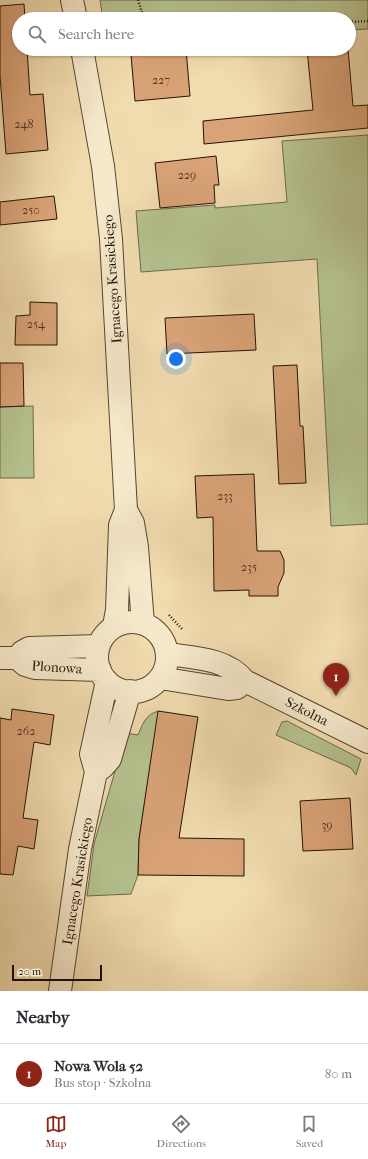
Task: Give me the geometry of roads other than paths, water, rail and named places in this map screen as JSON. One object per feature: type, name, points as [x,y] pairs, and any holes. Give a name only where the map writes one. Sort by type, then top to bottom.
[{"type":"street","points":[[72,0],[75,12]]},
{"type":"street","name":"Ignacego Krasickiego","points":[[83,56],[103,166],[111,239],[126,510],[133,523],[137,547],[143,624]]},
{"type":"street","name":"Ignacego Krasickiego","points":[[114,626],[117,610],[120,524],[126,510]]},
{"type":"street","points":[[137,621],[143,624],[148,625],[158,632],[164,643],[167,654],[166,666],[160,678],[150,687],[137,692],[123,691],[111,685],[103,675],[98,665],[97,653],[99,646],[106,633],[114,626],[125,622],[137,621]]},
{"type":"street","name":"Plonowa","points":[[9,658],[29,648],[99,646]]},
{"type":"street","name":"Szkolna","points":[[167,654],[208,660],[229,667],[238,672],[245,681],[368,742]]},
{"type":"street","name":"Plonowa","points":[[9,658],[35,668],[103,675]]},
{"type":"street","name":"Ignacego Krasickiego","points":[[60,991],[80,849],[96,772],[93,766],[91,754],[103,675]]},
{"type":"street","points":[[160,678],[228,689],[237,688],[245,681]]},
{"type":"street","points":[[96,772],[110,759],[130,691]]},
{"type":"place","name":"Nowa Wola 52","points":[[336,696]]}]
